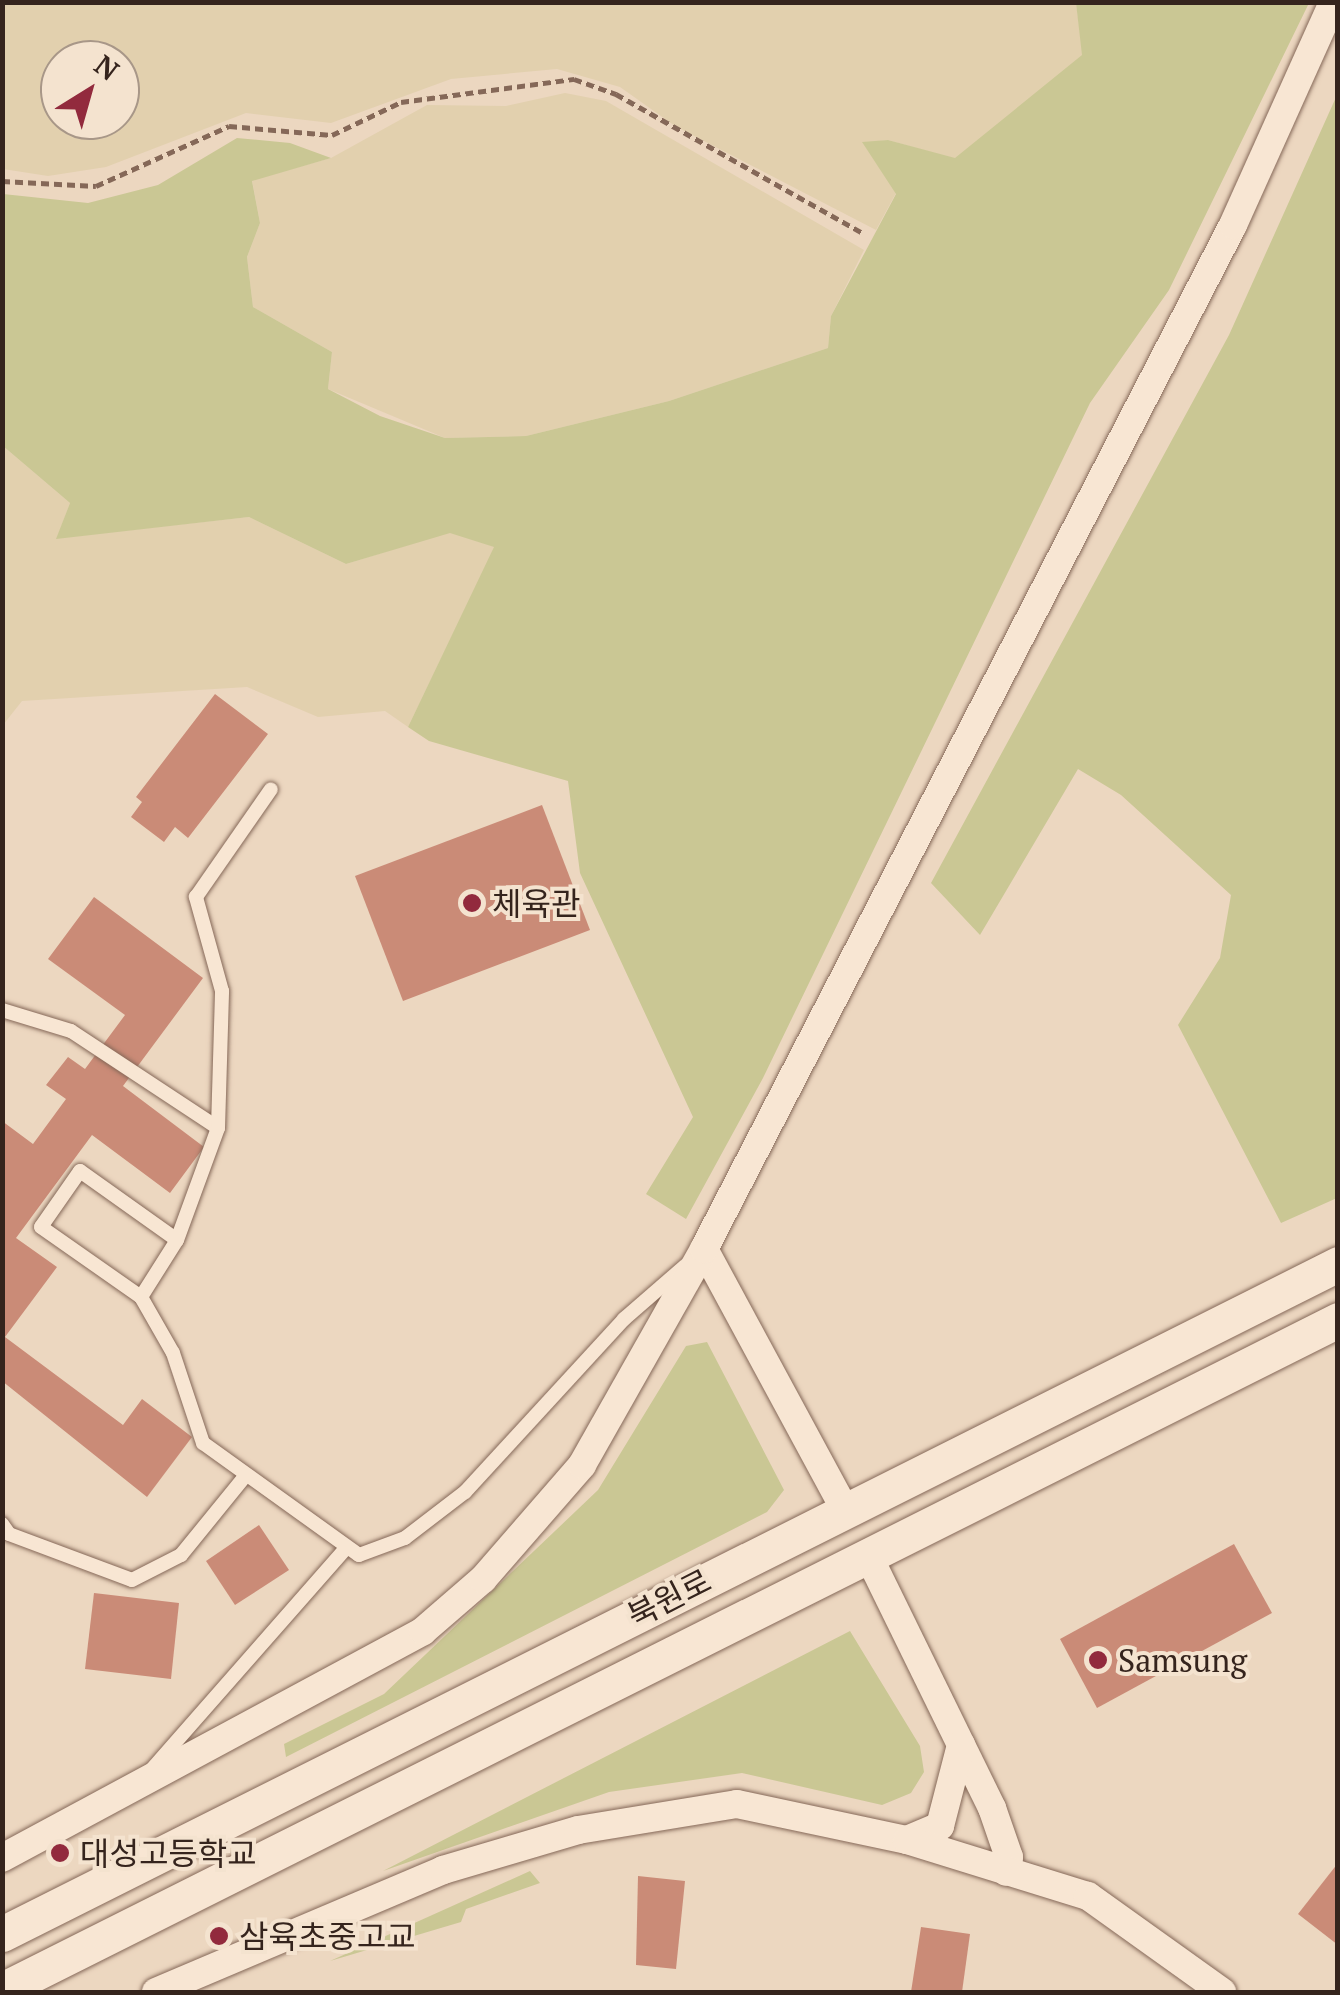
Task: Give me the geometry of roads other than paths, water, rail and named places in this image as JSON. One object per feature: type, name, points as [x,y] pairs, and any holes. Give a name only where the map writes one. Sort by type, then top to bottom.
[{"type":"street","points":[[2,1858],[423,1631],[482,1580],[582,1465],[704,1249],[1232,225],[1333,2]]},
{"type":"street","points":[[704,1249],[870,1557],[961,1744],[992,1808],[1009,1857],[1006,1872]]},
{"type":"street","name":"북원로","points":[[2,1934],[1338,1264]]},
{"type":"street","name":"북원로","points":[[2,1990],[1338,1320]]},
{"type":"street","points":[[907,1840],[940,1826],[961,1744]]},
{"type":"street","points":[[156,1992],[442,1870],[578,1830],[738,1804],[907,1840],[1088,1896],[1222,1992]]},
{"type":"lane","points":[[141,1297],[178,1240],[218,1128],[222,992],[196,897],[272,789]]},
{"type":"lane","points":[[2,1010],[71,1031],[218,1128]]},
{"type":"lane","points":[[178,1240],[80,1171],[41,1228],[141,1297],[174,1353],[203,1443],[359,1555],[406,1538],[465,1492],[624,1319],[704,1249]]},
{"type":"lane","points":[[2,1524],[9,1534],[132,1580],[181,1555],[246,1475]]},
{"type":"lane","points":[[134,1790],[346,1548]]},
{"type":"place","name":"체육관","points":[[472,903]]},
{"type":"place","name":"Samsung","points":[[1098,1660]]},
{"type":"place","name":"대성고등학교","points":[[60,1853]]},
{"type":"place","name":"삼육초중고교","points":[[219,1936]]}]
